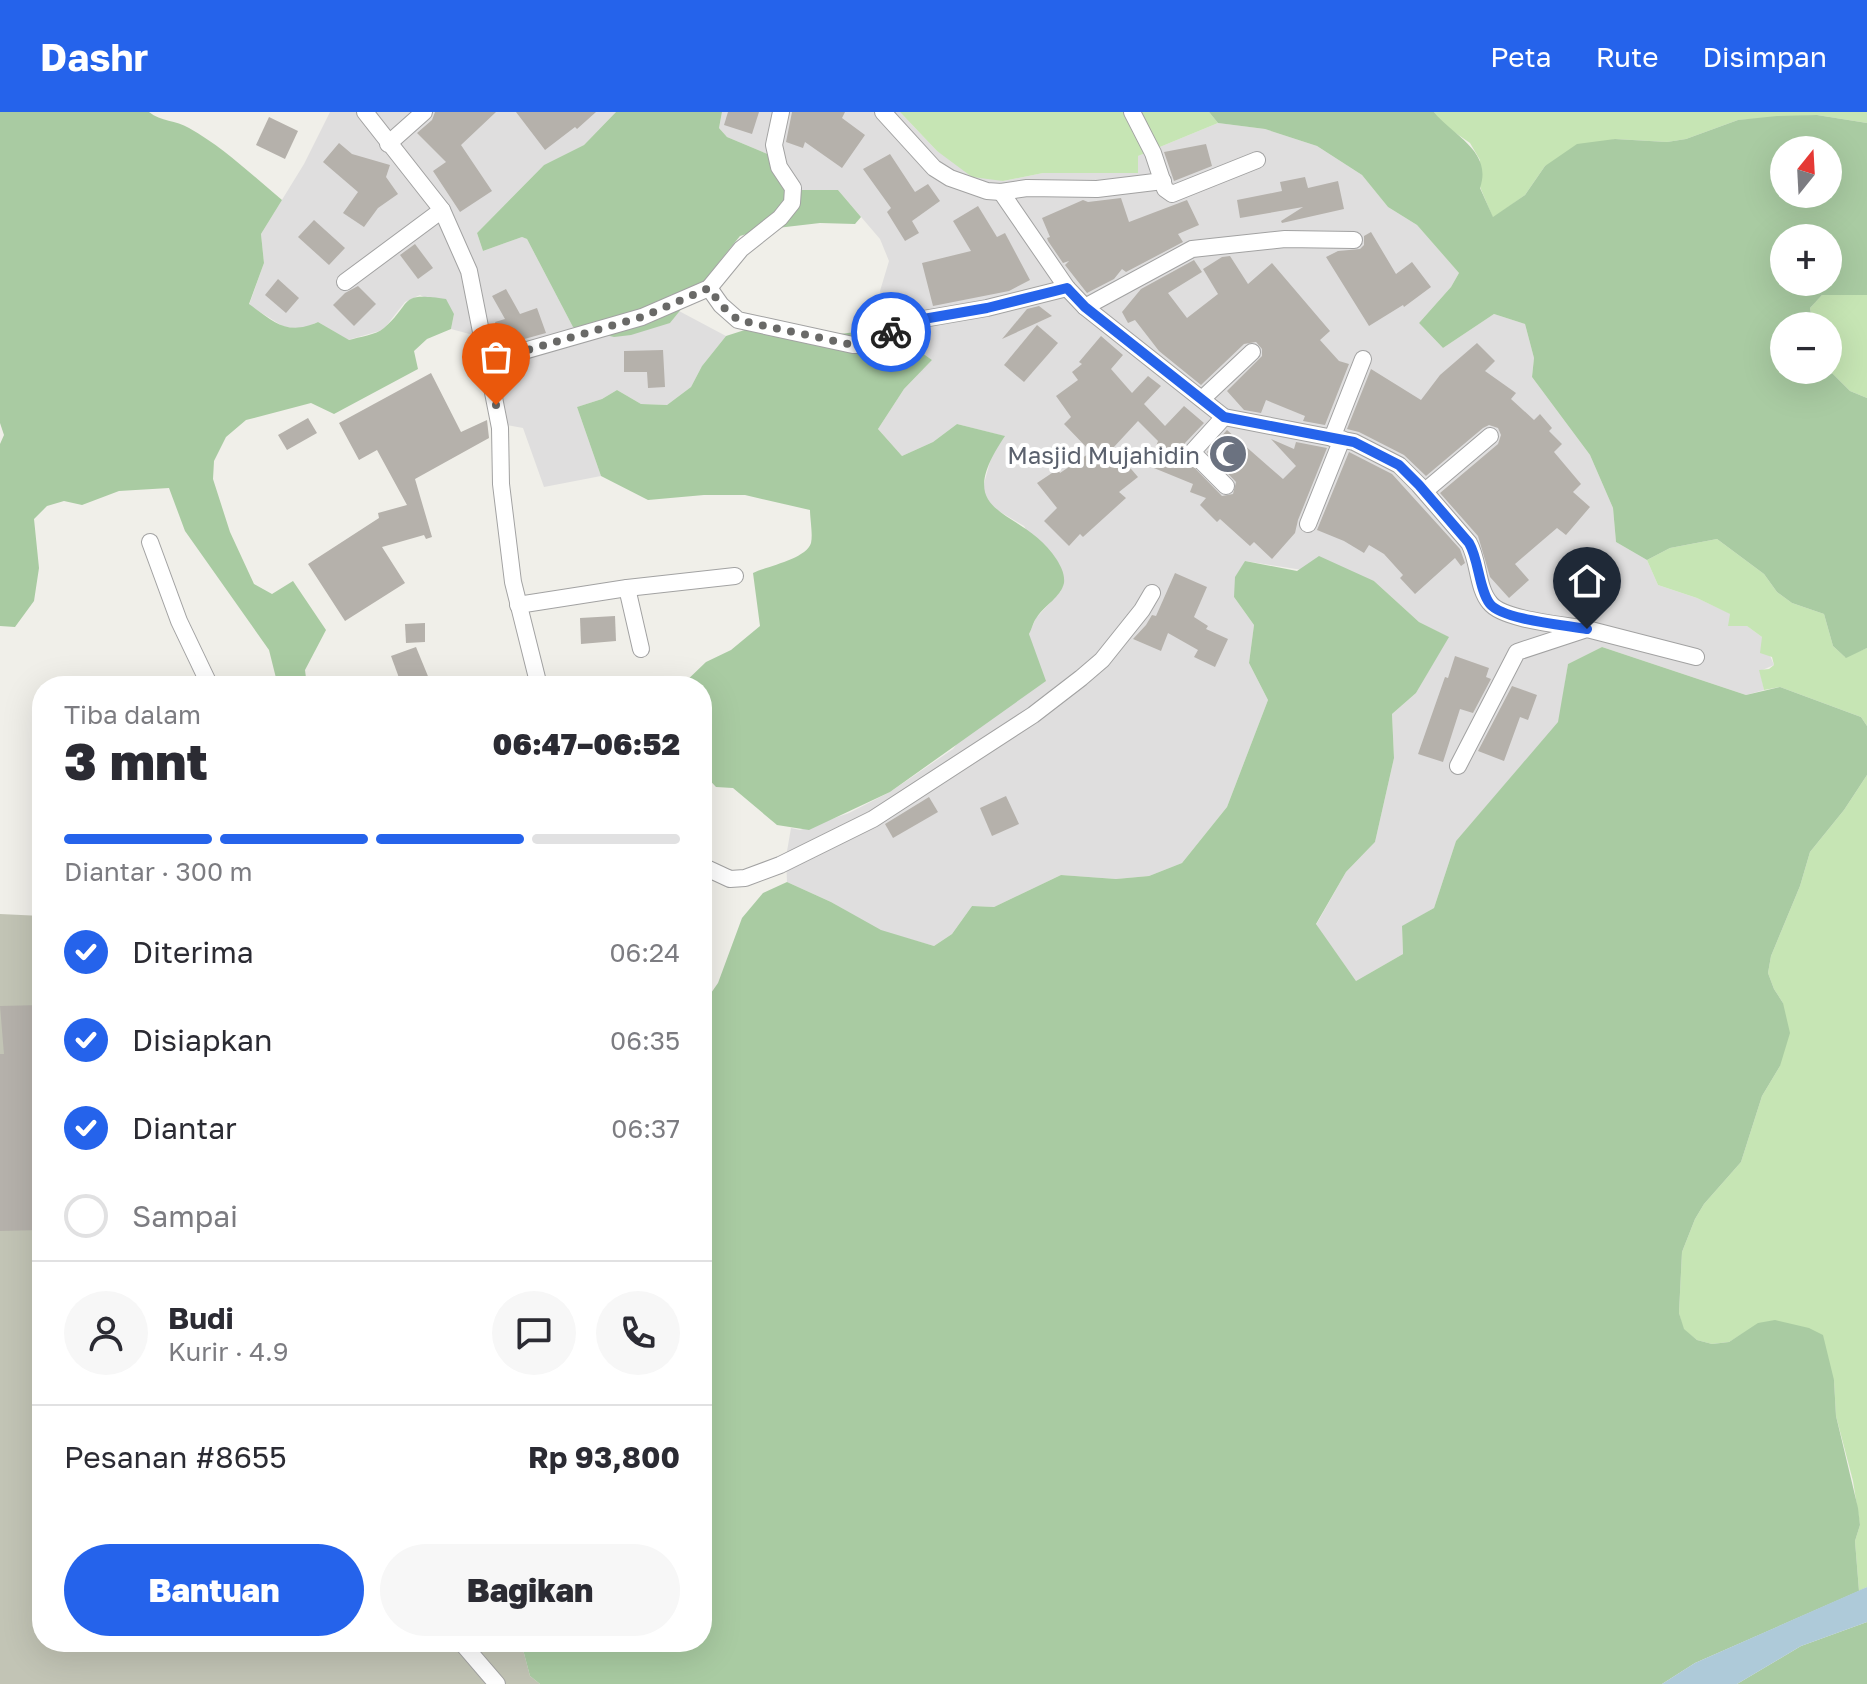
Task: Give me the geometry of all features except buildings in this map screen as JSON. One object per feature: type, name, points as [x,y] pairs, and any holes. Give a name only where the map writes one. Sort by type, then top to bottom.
[{"type":"street","points":[[365,112],[442,210],[469,271],[500,428],[501,484],[518,605],[536,676]]},
{"type":"street","points":[[388,144],[424,112]]},
{"type":"street","points":[[489,361],[642,317],[709,288],[741,249],[780,218],[792,203],[793,188],[779,167],[774,145],[781,112]]},
{"type":"street","points":[[883,112],[934,168],[976,189],[1001,192],[1027,188],[1097,189],[1163,181]]},
{"type":"street","points":[[1132,112],[1153,153],[1165,189],[1172,194],[1257,160]]},
{"type":"street","points":[[1001,192],[1067,288],[1085,307],[1224,417],[1354,442],[1399,465],[1469,543],[1492,606],[1523,618],[1587,629],[1696,657]]},
{"type":"street","points":[[345,282],[442,210]]},
{"type":"street","points":[[1085,307],[1192,249],[1285,239],[1354,240]]},
{"type":"street","points":[[709,288],[721,305],[738,320],[853,345],[871,345],[906,322],[987,308],[1067,288]]},
{"type":"street","points":[[1202,399],[1252,352]]},
{"type":"street","points":[[1308,524],[1363,359]]},
{"type":"street","points":[[1224,417],[1194,450],[1195,455],[1226,486]]},
{"type":"street","points":[[1425,491],[1490,436]]},
{"type":"street","points":[[150,542],[179,621],[205,676]]},
{"type":"street","points":[[518,605],[627,588],[735,576]]},
{"type":"street","points":[[627,588],[641,649]]},
{"type":"street","points":[[712,871],[730,879],[745,878],[780,865],[873,819],[1021,724],[1081,678],[1102,660],[1152,593]]},
{"type":"street","points":[[1458,766],[1517,652],[1587,629]]},
{"type":"street","points":[[470,1652],[497,1684]]},
{"type":"shaded area","points":[[330,112],[616,112],[584,145],[544,165],[477,233],[483,251],[522,237],[527,239],[573,327],[670,323],[679,311],[726,336],[702,366],[691,387],[667,405],[641,404],[617,390],[602,399],[577,407],[601,476],[544,487],[523,428],[506,425],[488,339],[451,329],[454,314],[420,295],[405,302],[383,330],[348,340],[318,322],[302,329],[284,327],[249,305],[264,263],[261,234],[304,164]]},
{"type":"shaded area","points":[[722,112],[900,112],[937,151],[1003,181],[1043,173],[1138,173],[1138,156],[1218,123],[1265,129],[1317,146],[1362,175],[1388,207],[1417,225],[1459,273],[1451,287],[1419,323],[1443,348],[1494,314],[1525,324],[1534,358],[1532,377],[1590,455],[1613,508],[1616,542],[1647,560],[1658,585],[1731,614],[1762,637],[1774,665],[1760,671],[1764,690],[1746,695],[1602,647],[1568,664],[1559,722],[1456,841],[1434,908],[1402,927],[1403,954],[1356,981],[1316,925],[1346,872],[1375,842],[1394,758],[1392,714],[1416,693],[1448,637],[1419,622],[1374,581],[1245,561],[1234,597],[1254,625],[1249,663],[1268,700],[1227,807],[1182,863],[1149,876],[1116,879],[1061,875],[994,907],[972,906],[952,934],[934,946],[881,931],[831,902],[787,882],[786,857],[791,828],[800,830],[849,813],[890,792],[953,749],[1031,642],[1029,634],[1036,618],[1061,591],[1024,526],[992,507],[984,497],[983,487],[992,455],[1004,436],[957,424],[933,442],[902,456],[878,429],[904,389],[932,360],[887,328],[880,291],[889,261],[880,239],[838,190],[801,190],[770,155],[727,137],[719,128]]},
{"type":"shaded area","points":[[0,914],[32,916],[32,1652],[524,1652],[530,1676],[540,1684],[0,1684]]},
{"type":"green space","points":[[0,112],[149,112],[189,128],[225,153],[282,200],[261,234],[264,263],[249,304],[281,325],[298,328],[318,322],[349,340],[381,330],[413,298],[446,299],[454,314],[451,329],[427,339],[414,351],[418,369],[334,414],[311,403],[246,420],[226,437],[214,461],[213,479],[230,532],[254,584],[272,594],[293,581],[326,630],[305,670],[306,676],[276,676],[269,650],[185,531],[169,488],[119,491],[82,505],[64,501],[47,506],[34,519],[39,568],[34,601],[15,627],[0,626],[0,444],[4,435],[0,423]]},
{"type":"green space","points":[[616,112],[722,112],[719,128],[727,137],[770,155],[801,190],[838,190],[861,217],[855,224],[820,223],[760,230],[740,236],[670,323],[614,337],[573,327],[527,239],[522,237],[483,251],[477,233],[544,165],[584,145]]},
{"type":"green space","points":[[900,112],[1209,112],[1218,123],[1138,156],[1138,173],[1043,173],[1003,181],[972,177],[937,151]]},
{"type":"green space","points":[[1209,112],[1434,112],[1476,154],[1481,164],[1480,188],[1493,217],[1525,195],[1545,166],[1577,144],[1615,139],[1667,142],[1686,139],[1738,120],[1777,116],[1817,115],[1867,123],[1867,295],[1842,295],[1842,224],[1770,224],[1770,296],[1821,296],[1810,308],[1811,312],[1770,312],[1770,384],[1842,383],[1850,391],[1867,398],[1867,648],[1846,658],[1833,646],[1824,614],[1792,603],[1777,592],[1764,574],[1717,539],[1670,548],[1647,560],[1616,542],[1613,508],[1590,455],[1532,377],[1534,358],[1525,324],[1494,314],[1443,348],[1419,323],[1451,287],[1459,273],[1417,225],[1388,207],[1362,175],[1317,146],[1265,129],[1218,123]]},
{"type":"green space","points":[[1434,112],[1867,112],[1867,123],[1817,115],[1738,120],[1686,139],[1667,142],[1615,139],[1545,166],[1525,195],[1493,218],[1480,187],[1480,160],[1470,143],[1444,125]]},
{"type":"green space","points":[[1867,295],[1867,398],[1850,391],[1842,383],[1842,312],[1811,312],[1810,308],[1821,296]]},
{"type":"green space","points":[[754,327],[840,334],[887,328],[932,360],[904,389],[878,429],[902,456],[933,442],[957,424],[1005,436],[989,463],[984,483],[987,498],[996,509],[1042,542],[1057,560],[1064,577],[1060,593],[1037,617],[1029,634],[1046,681],[890,792],[809,830],[777,825],[733,788],[716,787],[712,783],[712,676],[691,676],[706,662],[731,650],[760,626],[753,573],[794,558],[808,549],[812,539],[810,510],[745,495],[648,500],[601,476],[577,407],[602,399],[617,390],[641,404],[667,405],[691,387],[702,366],[726,336]]},
{"type":"green space","points":[[1717,539],[1764,574],[1777,592],[1792,603],[1824,614],[1833,646],[1845,657],[1867,648],[1867,726],[1861,717],[1780,687],[1764,690],[1759,670],[1774,665],[1772,657],[1760,653],[1762,637],[1747,626],[1728,626],[1730,614],[1697,598],[1658,585],[1647,560],[1670,548]]},
{"type":"green space","points":[[1319,556],[1374,581],[1419,622],[1449,637],[1416,693],[1392,714],[1394,758],[1375,842],[1346,872],[1316,924],[1356,981],[1403,954],[1402,926],[1434,908],[1456,841],[1558,722],[1568,664],[1602,647],[1746,695],[1780,687],[1861,717],[1867,726],[1867,775],[1810,852],[1800,886],[1771,956],[1768,973],[1783,1003],[1790,1033],[1780,1066],[1762,1096],[1741,1162],[1704,1204],[1695,1219],[1682,1252],[1679,1313],[1684,1329],[1697,1340],[1712,1344],[1729,1342],[1758,1323],[1775,1320],[1809,1328],[1823,1335],[1834,1380],[1836,1416],[1858,1508],[1860,1525],[1855,1541],[1859,1591],[1695,1663],[1662,1684],[540,1684],[530,1676],[524,1652],[712,1652],[712,992],[742,918],[763,893],[787,882],[881,930],[934,946],[952,934],[972,906],[994,907],[1061,875],[1116,879],[1149,876],[1182,863],[1227,807],[1268,700],[1249,663],[1254,625],[1234,597],[1235,577],[1245,561],[1297,571]]},
{"type":"green space","points":[[1867,775],[1867,1587],[1859,1591],[1855,1541],[1860,1525],[1853,1481],[1836,1416],[1834,1380],[1758,1324],[1729,1342],[1712,1344],[1697,1340],[1683,1329],[1679,1313],[1682,1252],[1695,1219],[1704,1204],[1741,1162],[1762,1096],[1780,1066],[1783,1003],[1768,973],[1771,956],[1800,886],[1810,852]]},
{"type":"green space","points":[[1867,1622],[1867,1684],[1737,1684],[1801,1646]]},
{"type":"water","points":[[1867,1587],[1867,1622],[1801,1646],[1737,1684],[1662,1684],[1695,1663]]},
{"type":"way so far","points":[[496,405],[489,361],[642,317],[709,288],[721,305],[738,320],[853,345],[871,345],[891,332]]},
{"type":"place","name":"Masjid Mujahidin","points":[[1228,454]]},
{"type":"route","points":[[891,332],[906,322],[987,308],[1067,288],[1085,307],[1224,417],[1354,442],[1399,465],[1469,543],[1492,606],[1523,618],[1587,629]]}]
